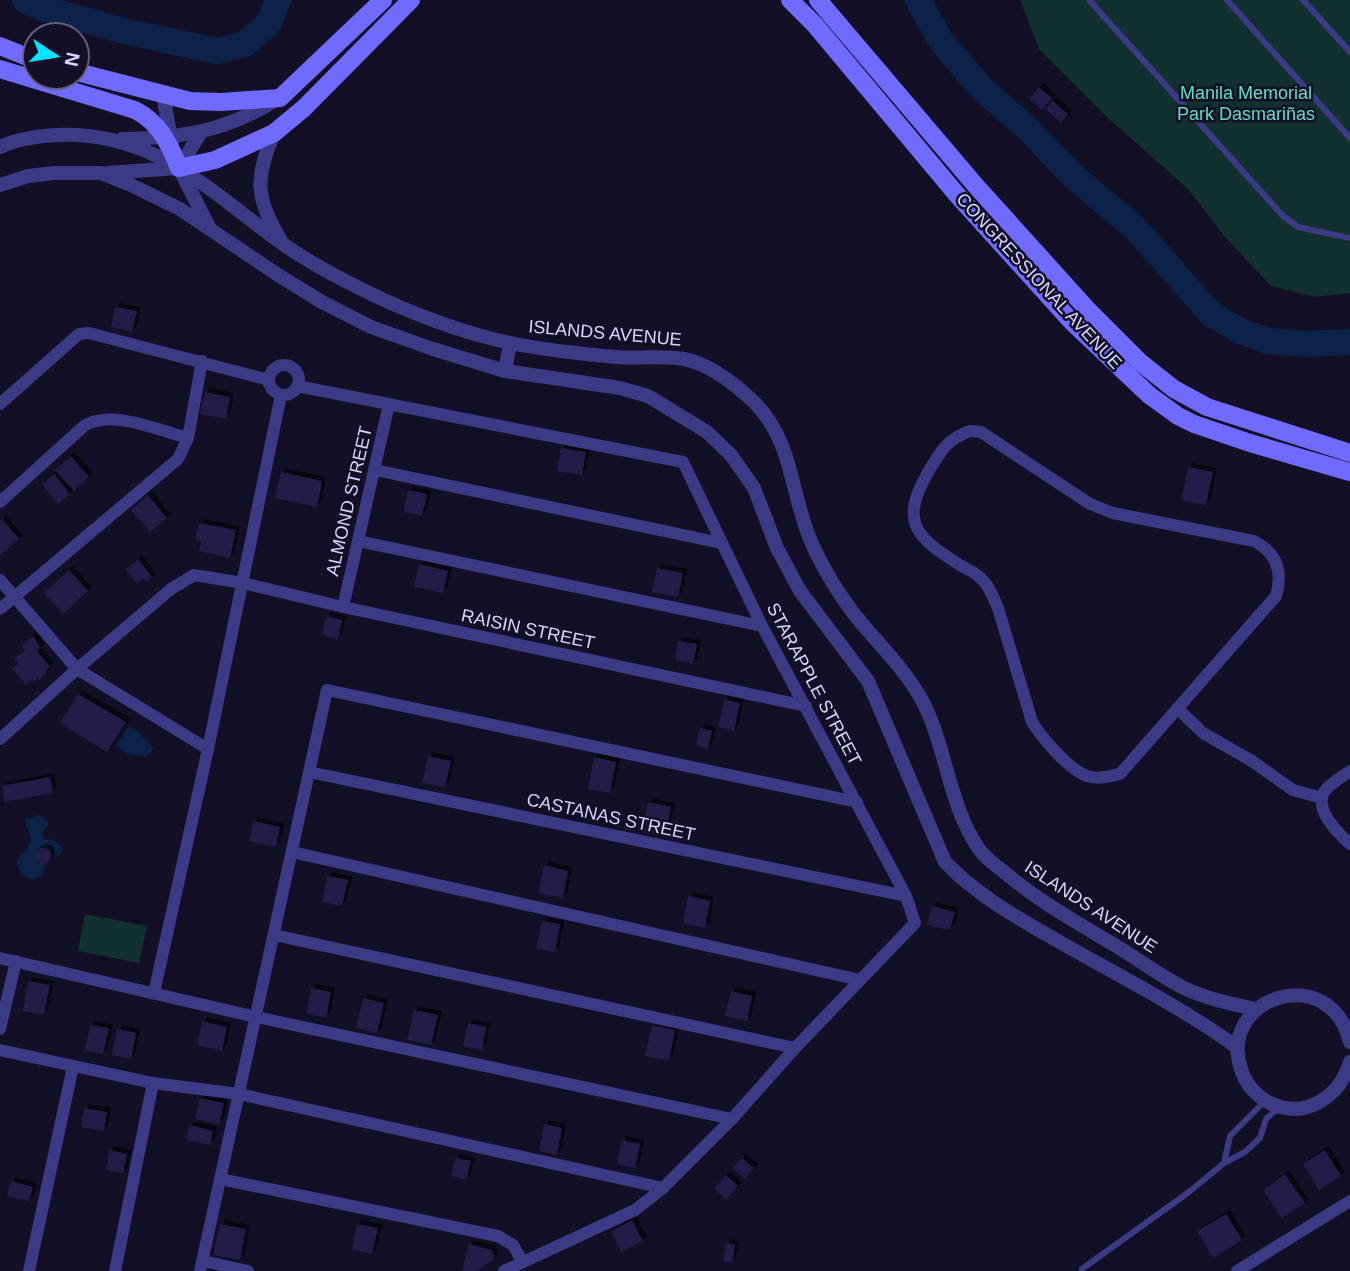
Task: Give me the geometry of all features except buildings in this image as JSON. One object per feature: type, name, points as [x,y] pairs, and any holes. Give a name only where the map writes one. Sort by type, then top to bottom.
[{"type":"main road","points":[[91,76],[163,95],[206,102],[280,98],[383,0]]},
{"type":"main road","points":[[0,69],[135,110],[152,120],[167,137],[179,167],[215,160],[274,133],[304,108],[411,0]]},
{"type":"main road","name":"CONGRESSIONAL AVENUE","points":[[790,0],[815,25],[958,196],[1072,322],[1149,395],[1194,424],[1350,472]]},
{"type":"main road","name":"CONGRESSIONAL AVENUE","points":[[818,0],[1003,217],[1087,309],[1156,375],[1189,399],[1207,407],[1350,453]]},
{"type":"main road","points":[[0,46],[21,54]]},
{"type":"street","points":[[163,95],[167,137]]},
{"type":"street","points":[[114,139],[167,137],[201,132],[240,120],[280,98]]},
{"type":"street","points":[[179,167],[201,132]]},
{"type":"street","points":[[274,133],[261,170],[260,188],[263,208],[285,246]]},
{"type":"street","name":"ISLANDS AVENUE","points":[[0,147],[46,136],[80,134],[114,139],[179,167],[285,246],[341,279],[386,301],[456,327],[510,343],[620,357],[687,359],[710,369],[734,385],[757,405],[776,429],[790,465],[803,521],[830,577],[852,612],[901,669],[921,698],[961,815],[980,852],[1046,905],[1159,974],[1206,997],[1256,1009]]},
{"type":"street","points":[[0,185],[28,176],[53,173],[101,173],[179,167]]},
{"type":"street","points":[[179,167],[209,228]]},
{"type":"street","points":[[101,173],[157,197],[322,302],[371,327],[422,346],[505,371],[620,388],[648,396],[706,432],[731,456],[754,488],[778,548],[800,591],[868,681],[945,862],[966,884],[999,907],[1172,1004],[1237,1046]]},
{"type":"street","points":[[0,404],[79,334],[89,333],[269,380],[274,391],[281,395],[290,393],[297,386],[298,377],[289,367],[275,368],[269,380]]},
{"type":"street","points":[[505,371],[510,343]]},
{"type":"street","points":[[0,609],[178,459],[188,438],[202,361]]},
{"type":"street","points":[[297,386],[389,404]]},
{"type":"street","points":[[154,993],[208,749],[281,395]]},
{"type":"street","name":"STARAPPLE STREET","points":[[389,404],[683,462],[762,626],[906,896],[915,923],[860,980]]},
{"type":"street","name":"ALMOND STREET","points":[[343,607],[389,404]]},
{"type":"street","points":[[0,502],[94,420],[117,419],[188,438]]},
{"type":"street","points":[[970,431],[981,432],[1090,504],[1113,513],[1254,541],[1272,554],[1279,570],[1280,582],[1276,596],[1179,710],[1120,774],[1101,778],[1087,776],[1074,768],[1041,735],[1032,722],[998,608],[989,590],[979,576],[931,545],[917,532],[913,519],[914,500],[922,483],[942,449],[956,436],[970,431]]},
{"type":"street","points":[[374,470],[721,543]]},
{"type":"street","points":[[358,541],[762,626]]},
{"type":"street","name":"RAISIN STREET","points":[[0,739],[171,589],[194,576],[243,583],[343,607],[806,706]]},
{"type":"street","points":[[0,580],[77,669],[208,749]]},
{"type":"street","points":[[248,1271],[202,1266],[327,690],[857,802]]},
{"type":"street","points":[[1179,710],[1203,733],[1244,755],[1293,790],[1322,798]]},
{"type":"street","points":[[1350,771],[1325,791],[1322,798],[1327,821],[1350,844]]},
{"type":"street","name":"CASTANAS STREET","points":[[309,772],[906,896]]},
{"type":"street","points":[[292,852],[860,980]]},
{"type":"street","points":[[274,935],[795,1048]]},
{"type":"street","points":[[0,958],[256,1017],[732,1119]]},
{"type":"street","points":[[0,1029],[16,961]]},
{"type":"street","points":[[505,1271],[635,1210],[663,1188],[732,1119],[860,980]]},
{"type":"street","points":[[1350,1042],[1345,1016],[1322,1002],[1300,995],[1284,995],[1269,1000],[1256,1009],[1243,1026],[1237,1046],[1238,1062],[1252,1091],[1279,1107],[1295,1109],[1325,1100],[1341,1083],[1350,1062]]},
{"type":"street","points":[[0,1050],[153,1083],[239,1094],[663,1188]]},
{"type":"street","points":[[29,1271],[71,1067]]},
{"type":"street","points":[[115,1271],[153,1083]]},
{"type":"street","points":[[220,1179],[498,1236],[513,1245],[522,1261]]},
{"type":"street","points":[[1237,1271],[1350,1201]]},
{"type":"lane","points":[[1090,0],[1283,216],[1298,228],[1350,238]]},
{"type":"lane","points":[[1227,0],[1350,138]]},
{"type":"lane","points":[[1303,0],[1350,52]]},
{"type":"lane","points":[[1224,1163],[1230,1136],[1265,1101]]},
{"type":"lane","points":[[1082,1269],[1189,1192],[1224,1163],[1245,1152],[1260,1138],[1266,1119],[1279,1107]]},
{"type":"green space","name":"Manila Memorial Park Dasmariñas","points":[[1020,0],[1350,0],[1350,293],[1315,297],[1271,286],[1226,238],[1187,188],[1108,118],[1039,49]]},
{"type":"green space","points":[[85,914],[147,926],[139,963],[78,951]]},
{"type":"water","points":[[129,726],[141,733],[153,748],[146,757],[126,753],[116,746]]},
{"type":"water","points":[[40,815],[49,823],[42,833],[43,838],[52,839],[63,851],[58,856],[41,849],[36,852],[38,863],[45,864],[44,871],[36,879],[31,879],[22,874],[17,861],[30,839],[25,819]]},
{"type":"waterway","points":[[25,0],[42,8],[124,31],[217,51],[245,44],[269,23],[278,0]]},
{"type":"waterway","points":[[918,0],[941,41],[981,88],[1027,128],[1073,176],[1135,228],[1211,314],[1240,331],[1268,341],[1305,344],[1350,342]]}]
